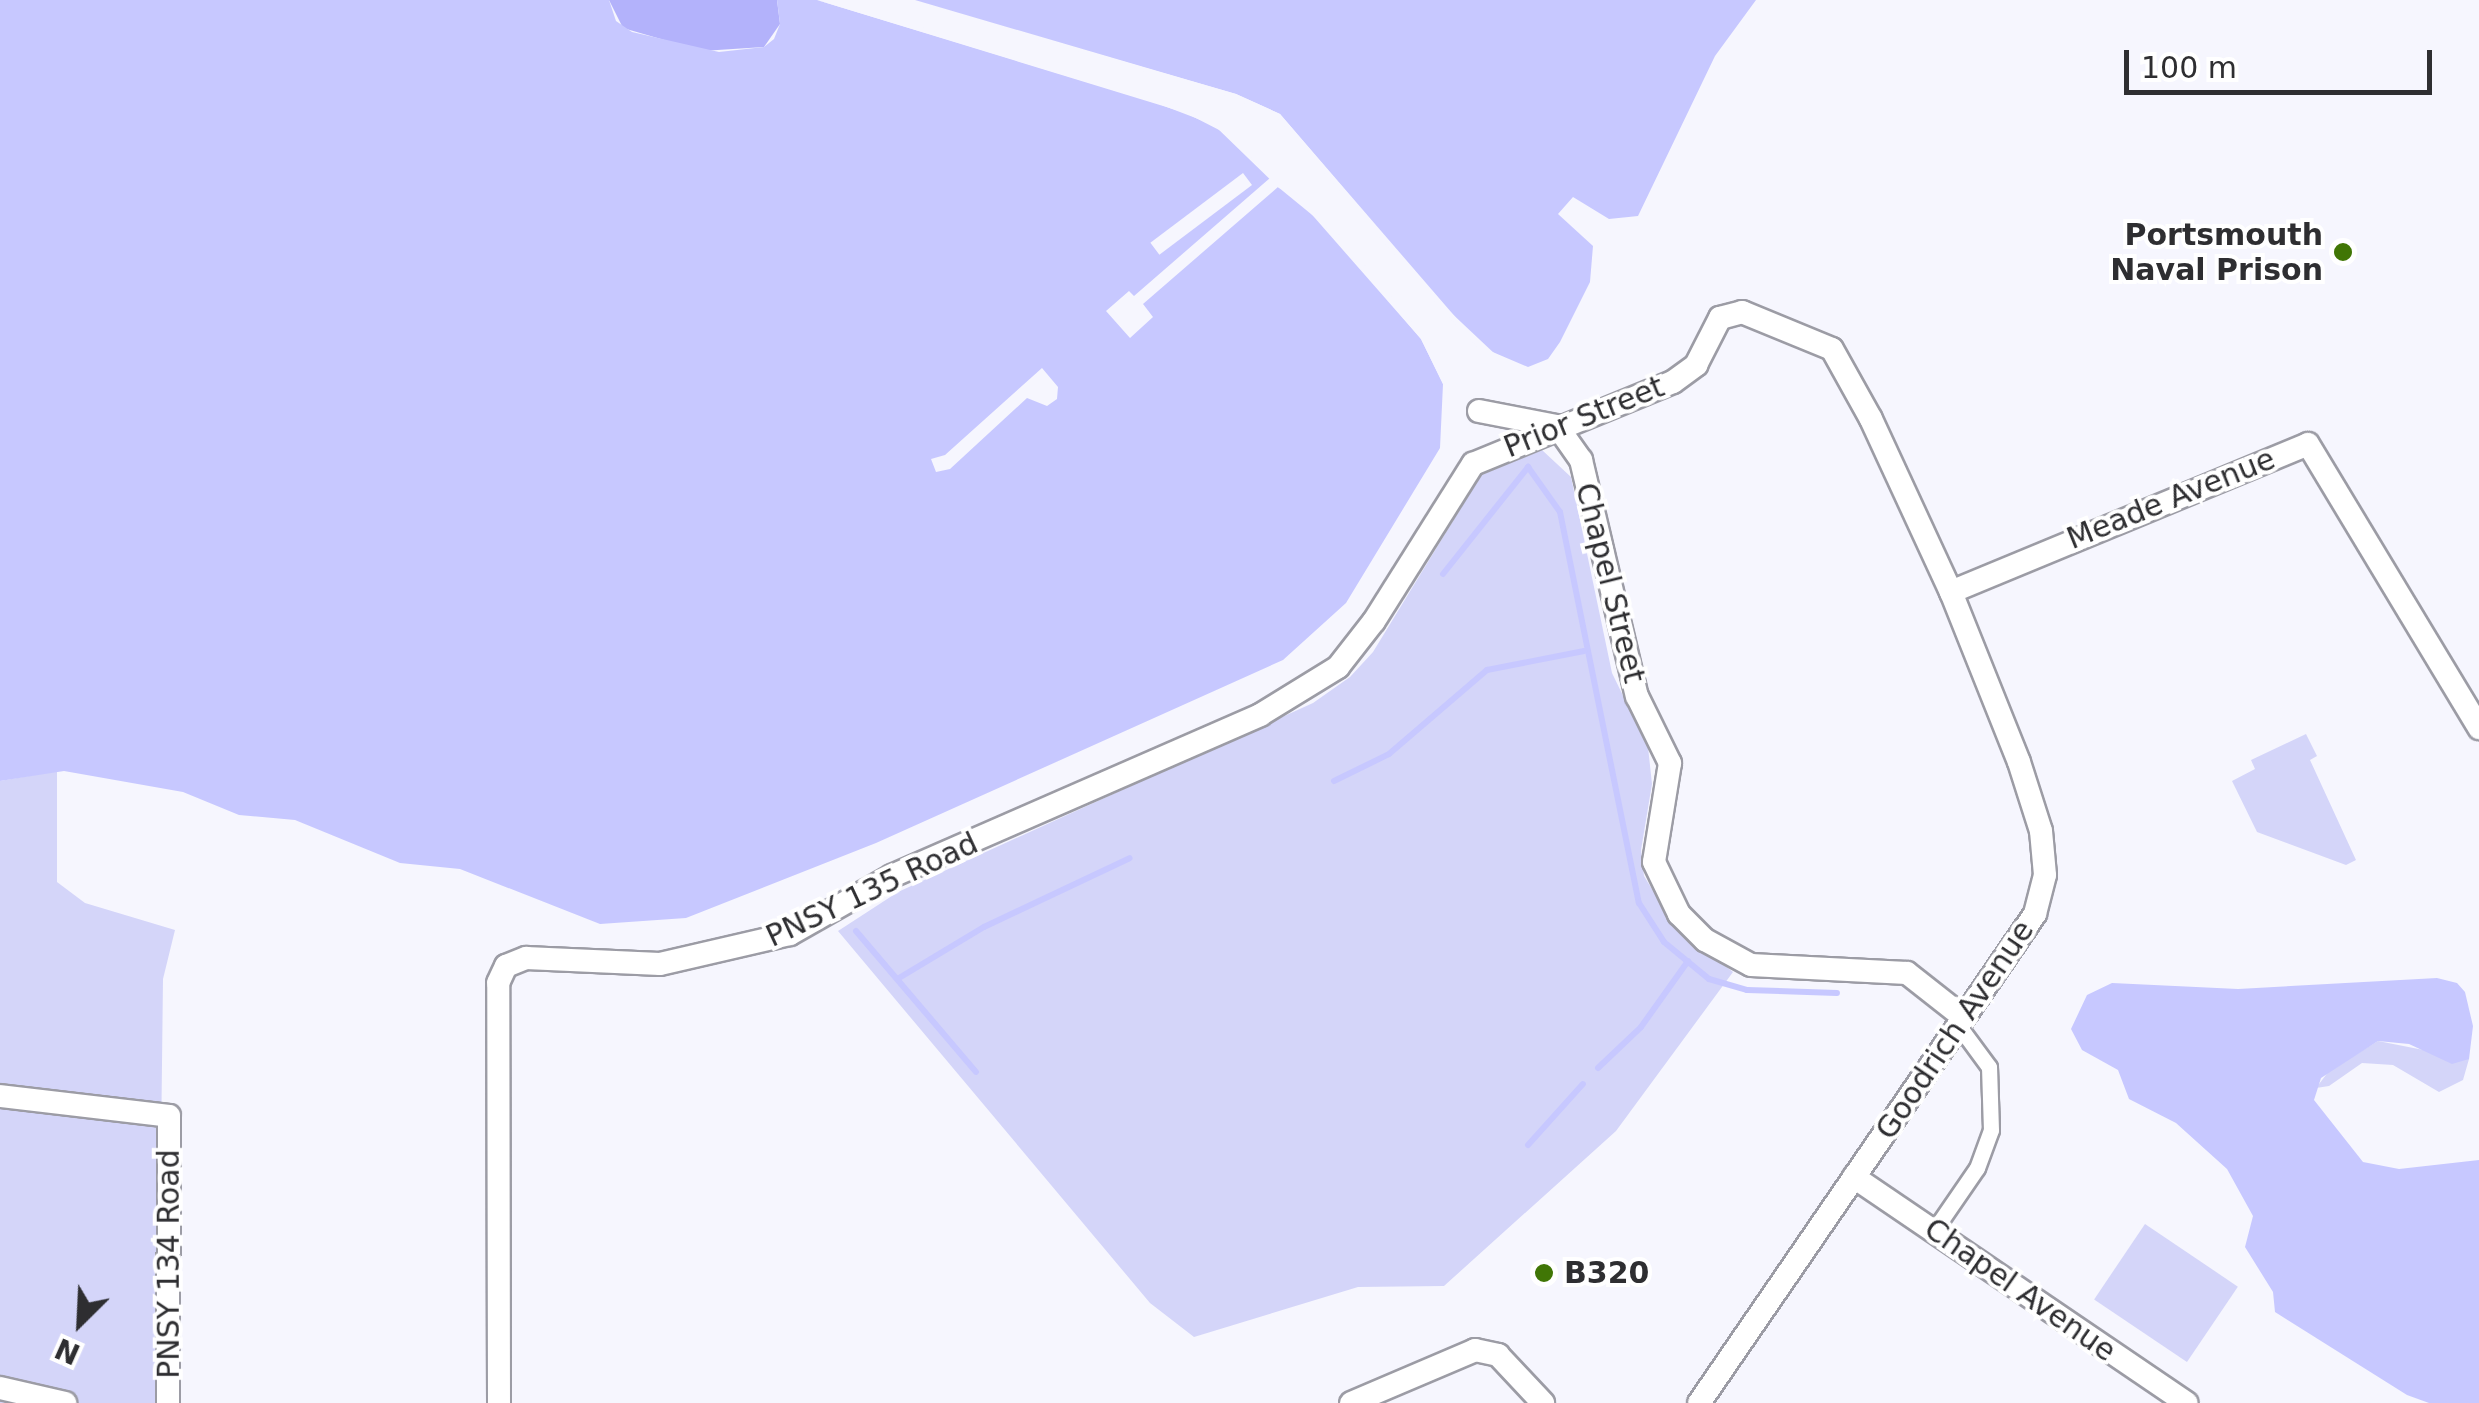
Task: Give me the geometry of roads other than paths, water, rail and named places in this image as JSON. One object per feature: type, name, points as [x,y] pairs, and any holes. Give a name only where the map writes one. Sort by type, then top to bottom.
[{"type":"street","name":"Prior Street","points":[[1474,464],[1688,374],[1713,325],[1734,312],[1768,318],[1832,350]]},
{"type":"street","name":"Goodrich Avenue","points":[[1699,1403],[2034,914],[2045,858],[2018,762],[1951,592],[1832,350]]},
{"type":"street","points":[[1480,411],[1557,426]]},
{"type":"street","name":"Chapel Street","points":[[1557,426],[1581,460],[1637,696],[1670,763],[1654,862],[1679,914],[1705,940],[1752,966],[1907,974],[1961,1021]]},
{"type":"street","name":"Meade Avenue","points":[[1951,592],[2308,444],[2479,728]]},
{"type":"street","name":"PNSY 135 Road","points":[[498,1403],[498,983],[506,966],[526,958],[660,964],[790,934],[892,876],[1260,715],[1338,667],[1474,464]]},
{"type":"street","points":[[1935,1229],[1976,1168],[1990,1130],[1989,1067],[1961,1021]]},
{"type":"street","name":"PNSY 134 Road","points":[[0,1096],[170,1116],[168,1403]]},
{"type":"street","name":"Chapel Avenue","points":[[1854,1177],[2186,1403]]},
{"type":"street","points":[[1351,1403],[1475,1350],[1498,1355],[1543,1403]]},
{"type":"street","points":[[0,1388],[65,1403]]},
{"type":"waterway","points":[[1443,574],[1528,467],[1560,512],[1639,903],[1664,942],[1709,979],[1747,990],[1837,993]]},
{"type":"waterway","points":[[1334,781],[1389,754],[1487,670],[1584,651]]},
{"type":"waterway","points":[[899,978],[984,927],[1130,858]]},
{"type":"waterway","points":[[856,931],[976,1072]]},
{"type":"waterway","points":[[1598,1068],[1641,1027],[1688,961]]},
{"type":"waterway","points":[[1528,1145],[1583,1084]]},
{"type":"place","name":"Portsmouth Naval Prison","points":[[2343,252]]},
{"type":"place","name":"B320","points":[[1544,1273]]}]
